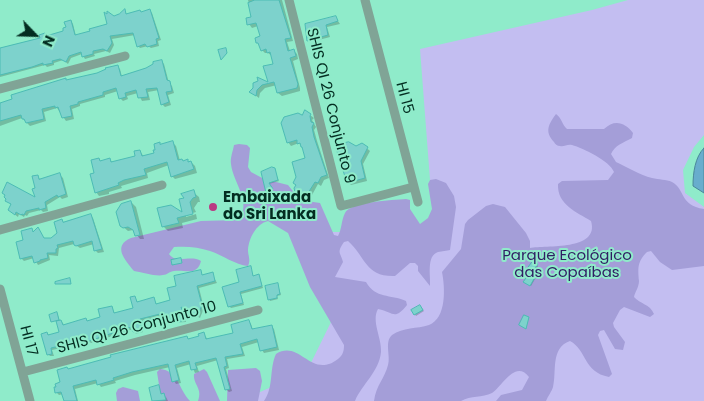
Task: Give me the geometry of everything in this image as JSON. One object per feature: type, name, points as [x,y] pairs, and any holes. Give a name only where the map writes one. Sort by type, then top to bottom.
[{"type":"street","name":"SHIS QI 26 Conjunto 9","points":[[289,0],[341,206],[414,187]]},
{"type":"street","name":"HI 15","points":[[365,0],[418,202]]},
{"type":"street","points":[[0,89],[125,56]]},
{"type":"street","points":[[0,230],[162,185]]},
{"type":"street","name":"HI 17","points":[[0,289],[30,401]]},
{"type":"street","name":"SHIS QI 26 Conjunto 10","points":[[23,372],[258,310]]},
{"type":"green space","name":"Parque Ecológico das Copaíbas","points":[[628,0],[704,0],[704,135],[694,147],[683,170],[685,193],[704,207],[704,401],[240,401],[307,371],[331,322],[314,232],[434,232],[420,49]]},
{"type":"green space","points":[[556,114],[567,129],[604,129],[612,124],[619,123],[630,129],[633,133],[632,138],[617,146],[611,154],[616,162],[638,173],[672,182],[690,204],[704,209],[704,266],[672,270],[660,262],[651,251],[647,252],[641,259],[638,272],[639,283],[634,297],[650,308],[654,314],[650,317],[624,307],[620,310],[613,323],[625,342],[623,350],[615,349],[604,330],[600,331],[598,335],[612,374],[609,377],[594,371],[580,350],[570,341],[559,349],[553,387],[546,401],[496,401],[501,395],[522,390],[529,377],[524,372],[519,371],[509,376],[492,393],[461,401],[374,401],[388,365],[388,341],[392,335],[396,332],[429,325],[439,316],[444,294],[442,272],[461,249],[465,224],[468,220],[486,206],[493,204],[505,207],[526,233],[530,241],[530,248],[570,245],[588,237],[592,231],[591,221],[564,203],[558,184],[562,181],[608,180],[614,172],[602,159],[589,152],[572,145],[558,146],[556,144],[548,131]]},
{"type":"green space","points":[[234,145],[247,145],[250,148],[248,167],[251,172],[264,179],[288,185],[300,200],[320,203],[334,235],[338,236],[345,213],[349,209],[372,202],[410,200],[410,209],[420,224],[428,218],[432,209],[428,184],[430,180],[436,179],[446,183],[454,196],[456,207],[450,250],[434,254],[430,262],[430,286],[418,271],[418,266],[415,263],[410,263],[395,276],[385,275],[372,270],[348,241],[344,242],[340,248],[343,262],[335,277],[366,282],[379,294],[406,301],[407,305],[396,314],[378,309],[376,324],[381,347],[380,359],[355,401],[264,401],[269,390],[276,354],[292,351],[320,365],[329,364],[338,359],[344,349],[344,345],[310,287],[288,233],[268,221],[260,225],[250,241],[248,266],[238,264],[215,253],[192,247],[174,247],[169,254],[176,259],[192,258],[201,261],[194,271],[173,271],[164,275],[157,275],[134,271],[124,258],[121,249],[122,245],[131,238],[201,221],[239,220],[244,206],[241,192],[232,171],[231,157]]},
{"type":"green space","points":[[256,368],[260,371],[262,381],[258,401],[227,401],[228,370]]},
{"type":"green space","points":[[160,369],[166,370],[175,377],[190,401],[160,401],[157,372]]},
{"type":"green space","points":[[204,369],[220,401],[198,401],[199,390],[194,374]]},
{"type":"green space","points":[[123,387],[138,391],[140,401],[117,401],[116,393],[118,389]]},
{"type":"water","points":[[704,148],[704,193],[693,186],[693,176],[698,156]]},
{"type":"building","points":[[255,0],[279,0],[291,38],[285,39],[288,51],[294,49],[296,56],[290,58],[298,84],[297,88],[277,93],[274,82],[262,85],[257,90],[256,96],[249,92],[253,88],[253,83],[258,81],[257,77],[268,82],[263,66],[273,64],[270,52],[267,53],[266,49],[261,51],[258,43],[256,43],[255,38],[260,36],[256,23],[247,25],[246,18],[251,17],[248,3]]},
{"type":"building","points":[[125,9],[126,14],[150,9],[159,38],[156,39],[157,44],[147,47],[145,44],[137,47],[133,33],[110,36],[112,43],[107,51],[103,49],[93,51],[93,54],[82,57],[81,52],[69,56],[66,62],[60,59],[52,61],[53,63],[43,65],[43,63],[0,75],[0,48],[40,38],[39,35],[45,33],[46,36],[63,31],[63,28],[66,27],[64,22],[71,20],[75,35],[90,31],[89,29],[107,24],[104,12],[107,14],[107,11],[114,16]]},
{"type":"building","points":[[336,16],[338,21],[326,25],[328,35],[307,41],[305,24]]},
{"type":"building","points":[[226,48],[227,53],[221,60],[218,50]]},
{"type":"building","points":[[162,60],[172,91],[166,92],[169,102],[161,105],[157,88],[146,89],[148,97],[138,98],[136,90],[125,93],[126,97],[119,99],[116,88],[103,92],[103,95],[70,106],[72,116],[62,118],[58,107],[55,108],[55,106],[42,109],[44,119],[26,123],[21,115],[0,121],[0,103],[12,99],[11,95],[66,78],[66,80],[97,73],[105,68],[118,65],[121,76],[146,68],[153,64],[153,62]]},
{"type":"building","points":[[305,110],[311,114],[311,122],[314,123],[312,127],[314,137],[327,175],[321,177],[318,183],[315,182],[308,193],[306,191],[304,194],[299,195],[295,192],[294,188],[296,185],[293,183],[296,177],[292,162],[305,158],[302,147],[300,143],[297,144],[297,140],[287,143],[281,123],[284,117],[298,113],[302,115]]},
{"type":"building","points":[[173,141],[178,160],[188,159],[188,162],[191,161],[194,169],[171,177],[167,162],[144,169],[146,175],[124,180],[118,183],[119,185],[95,193],[90,174],[94,173],[91,160],[99,158],[100,161],[110,158],[111,162],[135,156],[134,151],[140,150],[142,156],[154,153],[154,144]]},
{"type":"building","points":[[349,142],[356,146],[362,143],[368,147],[361,161],[365,178],[347,183],[335,145]]},
{"type":"building","points":[[272,167],[275,168],[278,180],[269,183],[273,189],[266,193],[261,172]]},
{"type":"building","points":[[60,173],[66,194],[58,197],[57,195],[45,202],[46,208],[26,211],[24,215],[16,212],[15,215],[8,210],[11,204],[5,201],[5,195],[2,193],[7,182],[35,197],[32,189],[35,188],[32,176],[38,175],[39,179]]},
{"type":"building","points":[[194,190],[196,197],[190,202],[193,214],[177,218],[179,223],[162,227],[157,208],[171,205],[182,212],[179,199],[184,198],[181,194]]},
{"type":"building","points":[[131,201],[140,235],[135,236],[133,230],[120,226],[116,212],[121,204]]},
{"type":"building","points":[[91,214],[102,249],[94,251],[92,241],[76,246],[73,241],[57,245],[56,253],[47,253],[48,258],[40,261],[34,263],[32,256],[20,259],[16,242],[23,240],[21,231],[32,228],[33,232],[38,227],[44,238],[51,238],[57,233],[54,222],[62,219],[63,222]]},
{"type":"building","points":[[181,258],[182,263],[172,265],[171,260]]},
{"type":"building","points":[[533,261],[538,264],[535,268],[539,270],[530,286],[523,282],[526,278],[522,276]]},
{"type":"building","points":[[251,266],[253,276],[259,274],[262,286],[240,292],[243,303],[228,307],[222,287],[239,282],[236,270]]},
{"type":"building","points":[[201,270],[202,275],[213,272],[215,281],[197,286],[202,305],[197,317],[181,307],[185,320],[168,322],[164,313],[140,319],[141,330],[133,332],[131,327],[87,342],[86,340],[51,348],[52,354],[47,355],[41,334],[47,332],[48,335],[59,332],[56,321],[61,320],[63,325],[86,318],[87,321],[100,317],[98,309],[112,306],[114,313],[133,308],[130,297],[135,296],[137,302],[154,297],[156,304],[170,300],[167,288],[176,286],[174,276]]},
{"type":"building","points":[[70,278],[71,284],[55,284],[55,282]]},
{"type":"building","points":[[278,283],[280,294],[277,295],[277,298],[268,300],[265,286]]},
{"type":"building","points":[[420,305],[423,310],[414,315],[411,310]]},
{"type":"building","points":[[57,312],[59,320],[51,322],[49,315]]},
{"type":"building","points":[[524,315],[529,317],[526,329],[519,325]]},
{"type":"building","points":[[249,320],[252,329],[272,325],[277,347],[260,351],[257,339],[240,344],[243,354],[225,357],[227,366],[224,367],[230,389],[225,390],[216,358],[195,363],[197,369],[191,370],[189,361],[175,365],[179,380],[172,382],[168,364],[132,372],[97,385],[96,380],[73,386],[77,401],[64,401],[61,392],[55,393],[55,384],[60,382],[57,370],[67,367],[68,369],[111,357],[110,355],[187,336],[188,339],[199,336],[198,334],[204,332],[206,339],[233,333],[231,325]]},
{"type":"building","points":[[159,385],[161,394],[164,393],[166,400],[152,401],[149,388]]},
{"type":"place","name":"Embaixada do Sri Lanka","points":[[213,207]]}]
